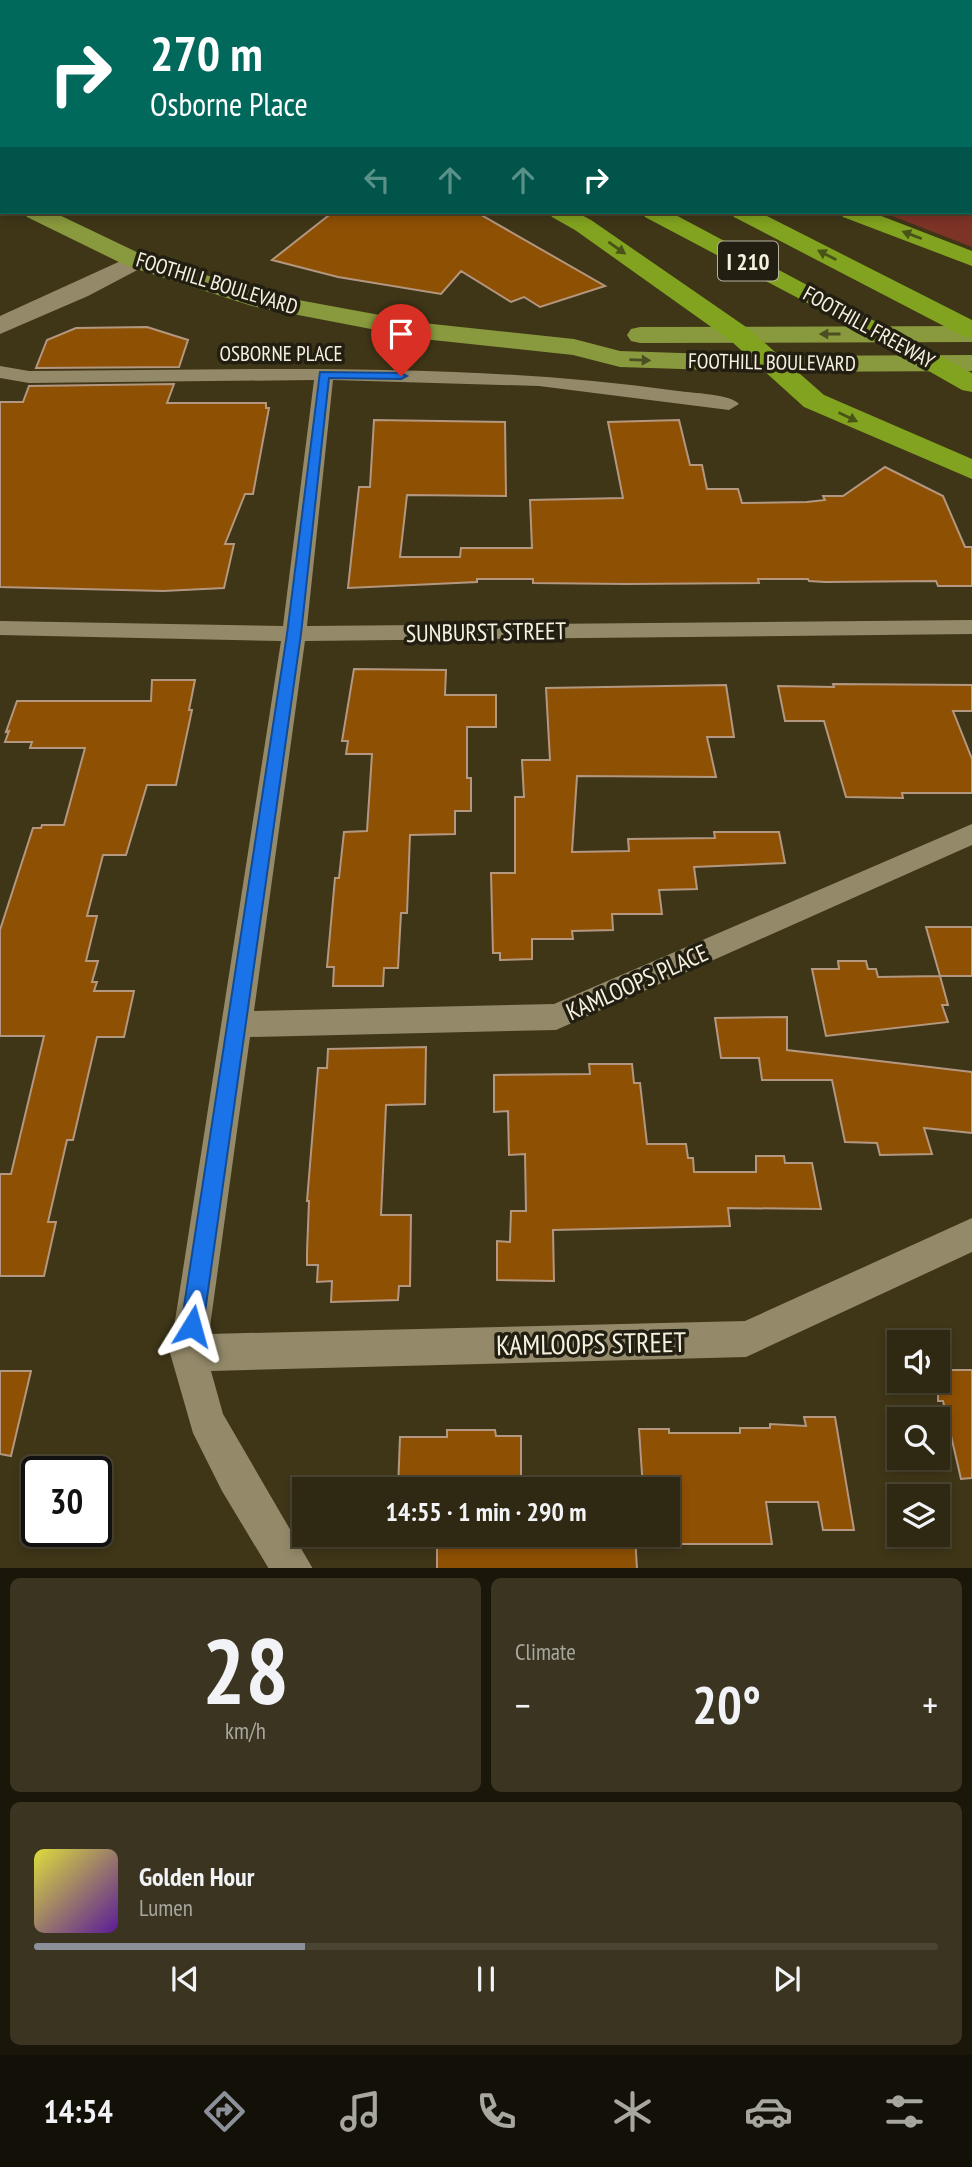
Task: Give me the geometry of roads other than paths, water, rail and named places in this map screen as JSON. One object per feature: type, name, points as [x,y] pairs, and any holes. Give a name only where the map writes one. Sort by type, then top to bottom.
[{"type":"highway","points":[[563,214],[583,225],[740,335],[814,401],[972,470]]},
{"type":"highway","name":"FOOTHILL FREEWAY","points":[[657,214],[972,384]]},
{"type":"highway","name":"FOOTHILL FREEWAY","points":[[745,214],[931,308],[972,332]]},
{"type":"highway","points":[[856,214],[972,259]]},
{"type":"main road","name":"FOOTHILL BOULEVARD","points":[[39,214],[136,261],[261,302],[423,331],[574,347],[620,359],[772,364],[972,363]]},
{"type":"main road","points":[[0,326],[79,291],[136,261]]},
{"type":"main road","name":"FOOTHILL BOULEVARD","points":[[574,347],[610,335],[972,332]]},
{"type":"street","name":"OSBORNE PLACE","points":[[0,372],[29,377],[478,377],[647,392],[729,404]]},
{"type":"street","points":[[292,1568],[236,1477],[206,1420],[188,1353],[294,634],[324,375]]},
{"type":"street","name":"SUNBURST STREET","points":[[0,628],[294,634],[972,627]]},
{"type":"street","name":"KAMLOOPS PLACE","points":[[236,1024],[556,1017],[972,834]]},
{"type":"street","name":"KAMLOOPS STREET","points":[[188,1353],[746,1339],[972,1235]]}]
